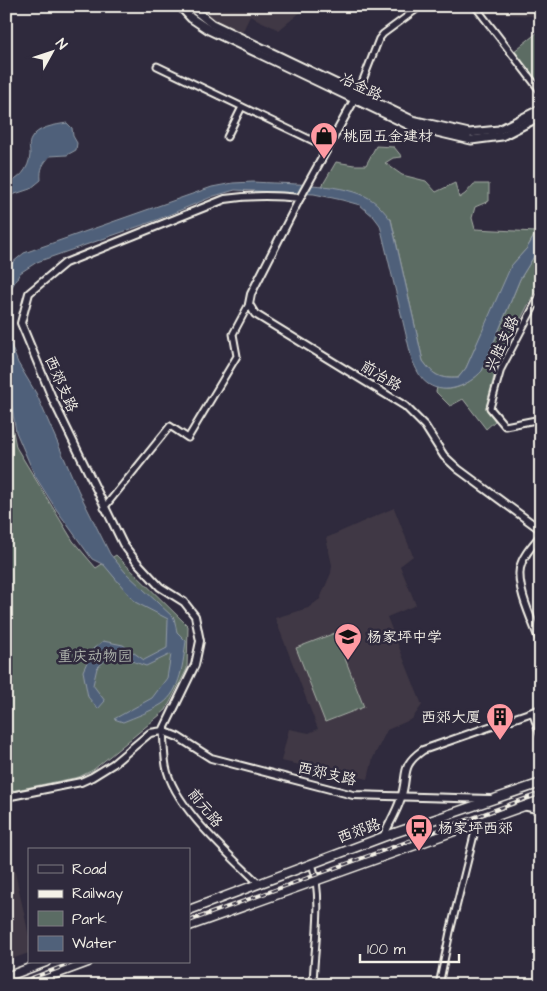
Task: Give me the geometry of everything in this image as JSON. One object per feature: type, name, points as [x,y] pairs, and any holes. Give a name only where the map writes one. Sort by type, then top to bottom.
[{"type":"main road","name":"冶金路","points":[[180,6],[191,18],[209,30],[412,120],[469,133],[499,130],[541,109]]},
{"type":"main road","name":"冶金路","points":[[190,6],[212,24],[356,96],[411,126],[470,140],[502,136],[541,116]]},
{"type":"main road","name":"西郊路","points":[[190,910],[383,837],[541,783]]},
{"type":"main road","points":[[190,926],[541,800]]},
{"type":"main road","points":[[6,977],[41,964]]},
{"type":"main road","points":[[26,985],[83,964]]},
{"type":"street","points":[[104,508],[170,426],[188,438],[237,356],[234,334],[249,304],[251,294],[300,198],[356,96],[379,39],[421,6]]},
{"type":"street","points":[[475,6],[541,92]]},
{"type":"street","points":[[157,66],[328,148]]},
{"type":"street","points":[[227,137],[242,107]]},
{"type":"street","name":"西郊支路","points":[[300,198],[271,195],[225,199],[64,263],[28,293],[21,323],[54,400],[104,508],[123,544],[160,587],[184,602],[195,616],[200,642],[195,665],[163,731],[178,737],[211,758],[353,795],[496,799]]},
{"type":"street","name":"兴胜支路","points":[[541,293],[501,369],[490,408],[504,426],[541,419]]},
{"type":"street","name":"前冶路","points":[[249,304],[255,314],[405,406],[425,426],[444,456],[541,530]]},
{"type":"street","points":[[541,535],[526,553],[520,568],[520,586],[541,644]]},
{"type":"street","points":[[383,837],[402,797],[406,769],[412,758],[424,750],[541,709]]},
{"type":"street","points":[[532,712],[541,737]]},
{"type":"street","points":[[6,797],[81,782],[113,764],[150,733],[163,731]]},
{"type":"street","name":"前元路","points":[[163,731],[166,767],[178,797],[199,823],[258,884]]},
{"type":"street","points":[[522,806],[541,810]]},
{"type":"street","points":[[439,985],[477,822]]},
{"type":"street","points":[[312,864],[317,880],[317,923],[313,985]]},
{"type":"shaded area","points":[[195,6],[308,6],[279,30],[250,16],[241,35],[215,22]]},
{"type":"shaded area","points":[[481,6],[536,6],[533,16],[487,13]]},
{"type":"shaded area","name":"杨家坪中学","points":[[394,508],[413,556],[400,566],[416,605],[387,617],[422,705],[412,719],[387,730],[373,758],[368,779],[281,761],[289,729],[309,733],[318,729],[275,618],[308,608],[320,599],[331,573],[332,565],[326,538]]},
{"type":"shaded area","points":[[6,831],[28,931],[28,953],[6,961]]},
{"type":"green space","points":[[538,32],[539,56],[541,56],[541,89],[513,52]]},
{"type":"green space","points":[[376,146],[394,147],[402,157],[393,158],[385,163],[402,175],[426,181],[436,192],[455,183],[459,198],[474,184],[489,184],[489,201],[475,207],[472,218],[475,229],[536,232],[527,248],[513,264],[466,368],[458,378],[438,376],[423,361],[391,219],[322,186],[336,162],[366,165]]},
{"type":"green space","points":[[541,245],[541,280],[497,365],[486,407],[495,421],[486,429],[463,399],[450,406],[436,392],[437,387],[449,389],[461,386],[482,371],[520,279]]},
{"type":"green space","name":"重庆动物园","points":[[6,393],[16,447],[73,541],[96,568],[116,555],[188,626],[187,669],[166,710],[93,770],[79,777],[6,792]]},
{"type":"green space","points":[[335,633],[364,707],[325,722],[296,648]]},
{"type":"water","points":[[67,123],[72,128],[73,136],[77,143],[76,150],[67,155],[50,156],[42,166],[41,180],[30,189],[6,197],[6,184],[19,177],[28,165],[30,143],[34,135],[47,127]]},
{"type":"water","points":[[253,182],[326,186],[365,196],[380,207],[391,220],[423,361],[438,376],[446,378],[458,378],[466,368],[511,266],[527,248],[541,225],[541,245],[520,279],[482,371],[471,381],[450,389],[435,387],[423,379],[412,360],[380,225],[360,205],[314,194],[235,190],[214,196],[154,221],[37,262],[20,273],[6,297],[6,268],[24,253],[212,187]]},
{"type":"water","points":[[6,333],[18,363],[36,393],[78,490],[110,554],[126,573],[174,618],[177,632],[186,641],[180,676],[173,692],[162,704],[123,722],[114,719],[152,698],[167,678],[171,654],[146,666],[112,654],[97,668],[93,685],[105,701],[98,709],[88,697],[83,671],[93,649],[103,641],[123,645],[144,660],[167,648],[168,619],[135,602],[104,565],[92,559],[35,476],[16,432],[6,373]]},
{"type":"railway","points":[[190,921],[541,793]]},
{"type":"railway","points":[[13,985],[70,964]]},
{"type":"place","name":"桃园五金建材","points":[[324,160]]},
{"type":"place","name":"杨家坪中学","points":[[348,661]]},
{"type":"place","name":"西郊大厦","points":[[500,741]]},
{"type":"place","name":"杨家坪西郊","points":[[419,852]]}]
